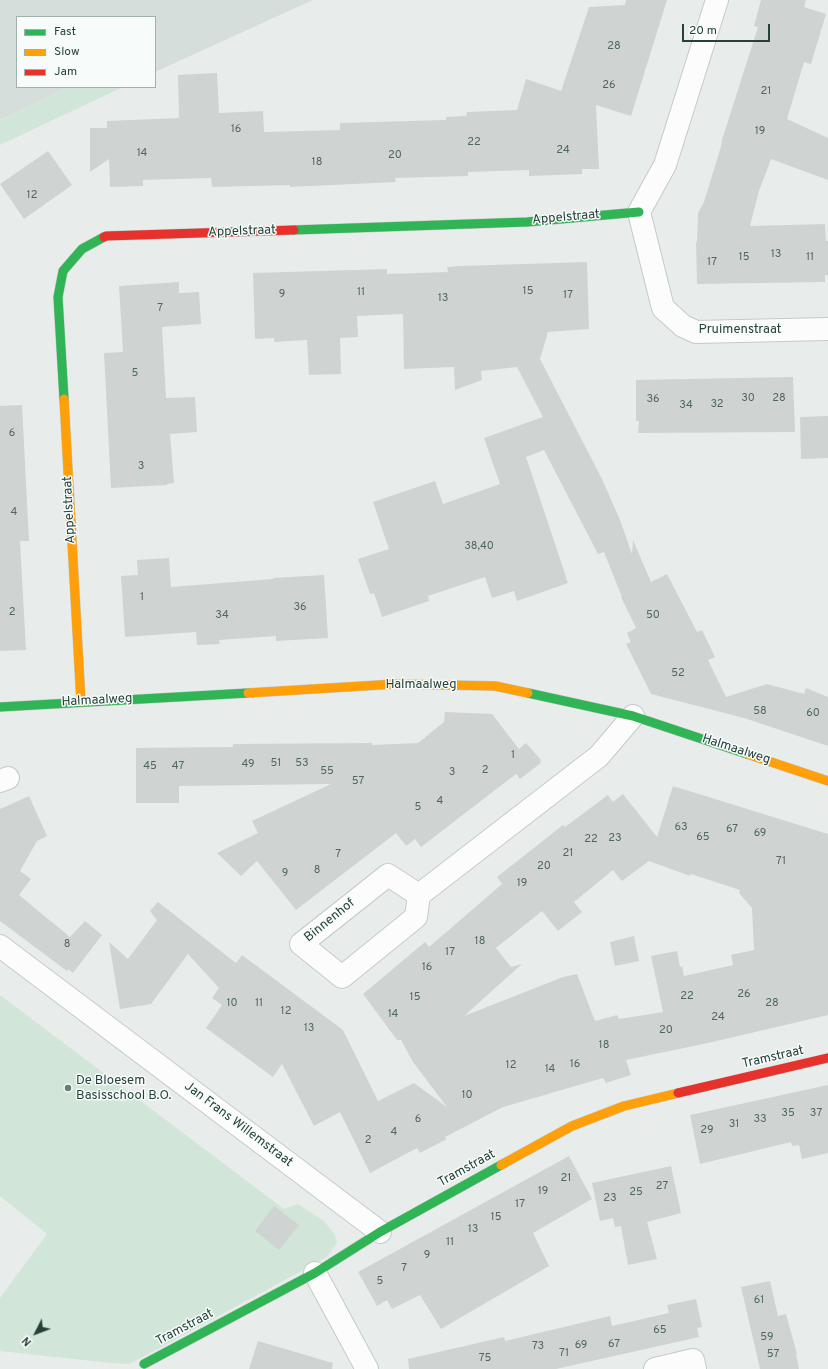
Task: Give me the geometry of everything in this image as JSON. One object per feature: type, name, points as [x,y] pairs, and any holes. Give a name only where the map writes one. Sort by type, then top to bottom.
[{"type":"street","points":[[639,212],[665,165],[717,0]]},
{"type":"street","name":"Pruimenstraat","points":[[639,212],[663,308],[683,326],[696,332],[828,329]]},
{"type":"street","name":"Appelstraat","points":[[81,702],[58,297],[63,271],[82,249],[106,236],[527,222],[639,212]]},
{"type":"street","name":"Halmaalweg","points":[[0,707],[396,684],[494,686],[633,716],[828,781]]},
{"type":"street","points":[[419,895],[599,756],[633,716]]},
{"type":"street","name":"Binnenhof","points":[[388,875],[419,895],[416,917],[342,977],[301,944],[388,875]]},
{"type":"street","name":"Jan Frans Willemstraat","points":[[0,946],[380,1232]]},
{"type":"street","name":"Tramstraat","points":[[144,1364],[315,1273],[380,1232],[572,1126],[624,1106],[828,1058]]},
{"type":"street","points":[[315,1273],[367,1369]]},
{"type":"street","points":[[655,1369],[693,1360],[695,1369]]},
{"type":"shaded area","points":[[0,0],[313,0],[156,72],[156,16],[16,16],[16,88],[67,88],[0,120]]},
{"type":"green space","points":[[67,88],[121,88],[0,145],[0,120]]},
{"type":"green space","name":"De Bloesem Basisschool B.O.","points":[[0,995],[284,1209],[298,1204],[324,1221],[335,1235],[337,1243],[327,1257],[129,1364],[0,1351],[0,1298],[47,1234],[0,1196]]},
{"type":"building","points":[[626,0],[667,0],[631,116],[596,105],[599,169],[582,169],[582,174],[529,176],[529,170],[468,172],[468,176],[395,178],[396,182],[290,187],[290,185],[212,187],[211,178],[143,180],[143,186],[110,187],[109,159],[90,172],[90,128],[107,128],[107,121],[179,118],[178,75],[217,73],[219,113],[263,111],[264,132],[340,130],[340,123],[446,120],[446,117],[466,116],[467,112],[517,110],[526,79],[561,91],[589,7],[625,5]]},
{"type":"building","points":[[761,0],[806,0],[804,7],[826,14],[811,64],[804,62],[787,119],[828,138],[828,180],[771,159],[759,191],[750,226],[825,224],[826,241],[828,241],[828,275],[825,275],[825,282],[697,284],[696,242],[698,213],[704,202],[758,27],[754,26]]},
{"type":"building","points":[[48,151],[72,185],[24,219],[0,184]]},
{"type":"building","points":[[587,262],[589,329],[548,332],[540,359],[602,479],[620,520],[632,554],[633,540],[651,582],[667,574],[697,632],[702,630],[715,657],[708,660],[726,697],[767,684],[804,694],[806,688],[828,697],[828,746],[744,718],[651,694],[626,644],[631,642],[627,633],[636,628],[621,597],[604,552],[598,554],[544,450],[526,457],[568,583],[517,601],[514,591],[492,598],[485,577],[428,596],[429,601],[382,617],[374,593],[370,594],[358,559],[389,549],[373,502],[435,481],[443,504],[500,484],[484,438],[543,417],[517,367],[481,371],[482,380],[455,390],[454,367],[404,369],[403,314],[357,316],[358,337],[340,338],[341,374],[309,375],[307,340],[274,342],[274,338],[255,339],[253,273],[387,269],[387,274],[448,272],[447,267],[459,266]]},
{"type":"building","points":[[179,282],[179,293],[199,292],[201,324],[162,327],[166,398],[195,397],[197,432],[170,434],[174,483],[167,485],[111,488],[104,353],[123,352],[119,286]]},
{"type":"building","points":[[793,377],[795,432],[638,433],[639,421],[636,421],[636,380]]},
{"type":"building","points":[[22,405],[29,541],[20,541],[26,650],[0,651],[0,406]]},
{"type":"building","points":[[828,416],[828,458],[801,459],[800,417]]},
{"type":"building","points":[[169,558],[171,587],[324,575],[328,638],[276,641],[276,636],[219,640],[220,644],[197,645],[196,632],[125,637],[121,576],[138,575],[137,560]]},
{"type":"building","points":[[445,712],[492,714],[519,749],[526,743],[541,760],[541,763],[520,779],[516,774],[421,847],[415,839],[406,846],[396,833],[296,910],[257,861],[241,876],[217,853],[258,833],[252,821],[331,784],[179,786],[179,803],[136,803],[136,748],[233,747],[233,744],[372,743],[372,745],[418,743],[444,722]]},
{"type":"building","points":[[673,786],[828,834],[828,1015],[708,1043],[626,1060],[631,1075],[606,1083],[603,1078],[503,1107],[445,1137],[447,1139],[420,1153],[417,1148],[370,1173],[340,1112],[314,1126],[282,1064],[273,1077],[206,1028],[222,1005],[212,998],[219,988],[188,954],[151,1004],[120,1009],[109,942],[128,959],[157,920],[150,911],[158,902],[236,963],[242,955],[343,1030],[378,1101],[414,1083],[447,1107],[413,1062],[401,1040],[397,1040],[363,994],[425,942],[429,947],[502,884],[497,877],[563,825],[565,827],[608,795],[613,802],[623,794],[657,837]],"holes":[[[649,861],[690,876],[691,874],[740,890],[739,893],[752,908],[754,950],[731,955],[733,965],[684,976],[682,966],[680,967],[677,951],[651,956],[663,1012],[619,1019],[617,1015],[595,1021],[577,974],[563,977],[464,1016],[522,964],[511,967],[496,948],[542,911],[558,931],[582,912],[574,902],[613,870],[622,881]]]},
{"type":"building","points":[[29,796],[47,836],[37,841],[20,871],[31,879],[19,895],[70,937],[85,921],[102,935],[73,973],[68,969],[67,971],[0,921],[0,809]]},
{"type":"building","points":[[634,936],[639,961],[615,966],[610,942]]},
{"type":"building","points":[[828,1085],[828,1153],[802,1159],[799,1145],[792,1146],[791,1142],[700,1164],[690,1115]]},
{"type":"building","points":[[569,1156],[592,1199],[533,1233],[549,1266],[441,1329],[420,1295],[392,1309],[387,1300],[377,1306],[358,1272]]},
{"type":"building","points":[[671,1166],[681,1213],[647,1222],[657,1259],[628,1265],[621,1226],[615,1227],[613,1218],[600,1221],[592,1183]]},
{"type":"building","points":[[274,1206],[299,1225],[279,1250],[255,1231]]},
{"type":"building","points":[[770,1281],[778,1316],[786,1314],[797,1354],[799,1369],[760,1369],[741,1287]]},
{"type":"building","points":[[696,1299],[702,1327],[697,1328],[699,1337],[556,1369],[409,1369],[408,1359],[504,1337],[505,1341],[610,1316],[612,1326],[669,1313],[667,1305]]},
{"type":"building","points":[[258,1341],[333,1363],[332,1369],[249,1369]]},
{"type":"traffic: fast","points":[[294,230],[527,222],[639,212]]},
{"type":"traffic: fast","points":[[64,399],[58,297],[63,271],[82,249],[104,237]]},
{"type":"traffic: fast","points":[[0,707],[248,693]]},
{"type":"traffic: fast","points":[[528,693],[633,716],[747,754]]},
{"type":"traffic: fast","points":[[144,1364],[315,1273],[380,1232],[501,1165]]},
{"type":"traffic: slow","points":[[64,399],[81,702]]},
{"type":"traffic: slow","points":[[248,693],[396,684],[495,686],[528,693]]},
{"type":"traffic: slow","points":[[747,754],[828,781]]},
{"type":"traffic: slow","points":[[501,1165],[572,1126],[624,1106],[678,1093]]},
{"type":"traffic: jam","points":[[104,237],[294,230]]},
{"type":"traffic: jam","points":[[678,1093],[828,1058]]},
{"type":"place","name":"De Bloesem Basisschool B.O.","points":[[68,1088]]}]
